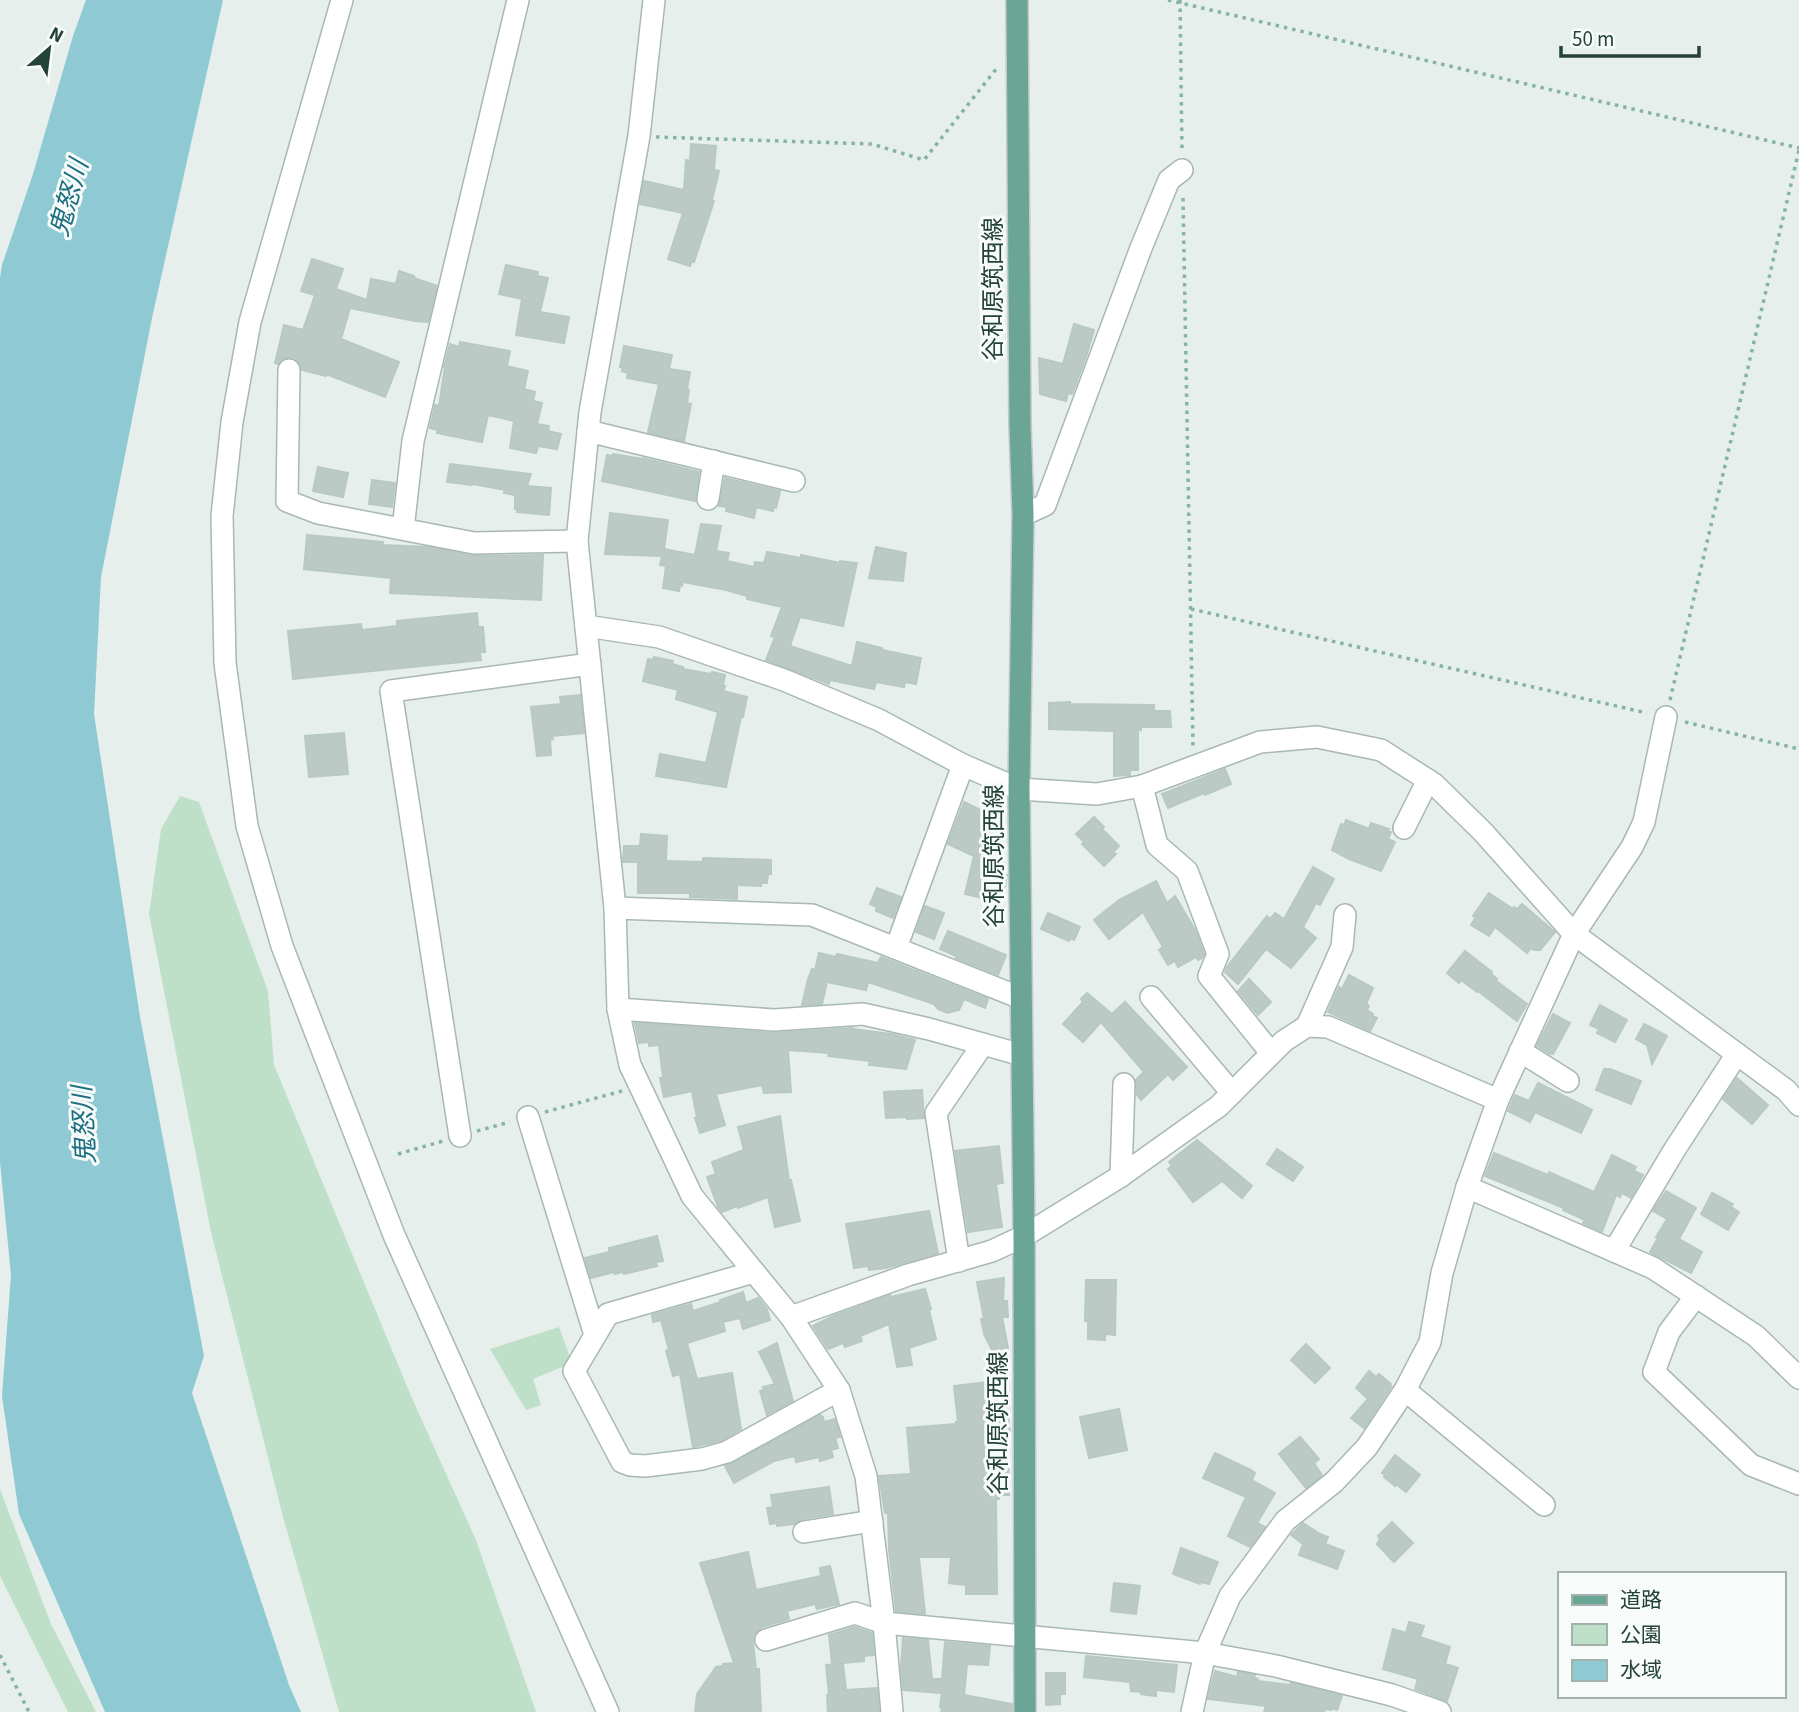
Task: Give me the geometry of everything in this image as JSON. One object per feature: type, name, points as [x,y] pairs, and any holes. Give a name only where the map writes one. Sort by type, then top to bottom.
[{"type":"main road","name":"谷和原筑西線","points":[[1017,0],[1023,515],[1019,789],[1025,1712]]},
{"type":"street","points":[[342,0],[250,323],[232,422],[222,516],[225,663],[247,826],[282,946],[394,1235],[608,1712]]},
{"type":"street","points":[[402,529],[413,441],[518,0]]},
{"type":"street","points":[[654,0],[639,136],[590,412],[577,541],[615,908],[618,1009],[630,1065],[692,1196],[791,1317],[839,1390],[866,1476],[892,1712]]},
{"type":"street","points":[[1023,515],[1045,505],[1141,248],[1170,180],[1182,170]]},
{"type":"street","points":[[289,370],[287,501],[318,513],[474,544],[577,541]]},
{"type":"street","points":[[588,431],[794,481]]},
{"type":"street","points":[[708,499],[714,461]]},
{"type":"street","points":[[586,626],[659,637],[784,680],[879,720],[963,765],[1019,789],[1097,794],[1142,786],[1259,742],[1317,737],[1381,751],[1434,784],[1483,832],[1574,934],[1786,1090],[1799,1105]]},
{"type":"street","points":[[460,1136],[391,691],[590,664]]},
{"type":"street","points":[[1192,1712],[1205,1653],[1230,1596],[1285,1521],[1334,1482],[1367,1447],[1405,1390],[1430,1342],[1442,1273],[1467,1187],[1498,1100],[1574,934],[1632,847],[1644,822],[1666,717]]},
{"type":"street","points":[[896,948],[963,765]]},
{"type":"street","points":[[1404,828],[1428,780]]},
{"type":"street","points":[[1142,786],[1157,845],[1187,871],[1218,954],[1209,976],[1271,1053]]},
{"type":"street","points":[[615,908],[812,915],[1021,998]]},
{"type":"street","points":[[791,1317],[908,1275],[992,1251],[1024,1236],[1121,1176],[1219,1106],[1284,1041],[1307,1026],[1342,947],[1345,915]]},
{"type":"street","points":[[1151,997],[1231,1093]]},
{"type":"street","points":[[618,1009],[774,1020],[863,1014],[1022,1055]]},
{"type":"street","points":[[1307,1026],[1328,1027],[1498,1100]]},
{"type":"street","points":[[958,1261],[936,1113],[983,1044]]},
{"type":"street","points":[[1520,1051],[1568,1081]]},
{"type":"street","points":[[1615,1251],[1675,1149],[1737,1054]]},
{"type":"street","points":[[1121,1176],[1124,1084]]},
{"type":"street","points":[[528,1117],[596,1335]]},
{"type":"street","points":[[1467,1187],[1653,1268],[1756,1336],[1799,1378]]},
{"type":"street","points":[[754,1272],[608,1314],[574,1371],[622,1462],[645,1466],[702,1459],[727,1452],[839,1390]]},
{"type":"street","points":[[1696,1296],[1669,1332],[1654,1372],[1751,1465],[1799,1484]]},
{"type":"street","points":[[1405,1390],[1544,1505]]},
{"type":"street","points":[[804,1532],[872,1521]]},
{"type":"street","points":[[766,1640],[855,1613],[884,1623],[1205,1653],[1276,1666],[1392,1695],[1440,1712]]},
{"type":"path","points":[[1168,0],[1799,149],[1666,717]]},
{"type":"path","points":[[1180,1],[1193,767]]},
{"type":"path","points":[[639,136],[872,144],[924,160],[1018,42]]},
{"type":"path","points":[[1191,609],[1799,749]]},
{"type":"path","points":[[0,1655],[29,1712]]},
{"type":"green space","points":[[180,796],[199,802],[268,991],[274,1065],[411,1396],[476,1540],[536,1712],[339,1712],[283,1517],[211,1232],[149,914],[161,829]]},
{"type":"green space","points":[[559,1327],[572,1363],[533,1379],[541,1405],[526,1410],[490,1349]]},
{"type":"green space","points":[[0,1489],[51,1624],[96,1712],[68,1712],[0,1576]]},
{"type":"water","name":"鬼怒川","points":[[86,0],[223,0],[152,318],[101,577],[94,714],[140,1017],[204,1356],[192,1393],[289,1685],[301,1712],[105,1712],[19,1514],[2,1396],[11,1275],[0,1162],[0,278]]},
{"type":"building","points":[[691,144],[716,146],[714,170],[719,171],[712,200],[714,201],[694,262],[692,261],[690,266],[668,259],[683,213],[640,204],[644,181],[684,190],[686,160],[690,161]]},
{"type":"building","points":[[312,259],[343,269],[336,289],[367,300],[371,279],[396,284],[399,271],[437,286],[428,322],[350,308],[341,339],[399,362],[385,397],[326,374],[302,370],[295,358],[289,357],[278,364],[275,363],[284,325],[303,330],[315,295],[301,291]]},
{"type":"building","points":[[506,265],[538,272],[537,276],[548,278],[540,312],[569,317],[564,343],[516,335],[522,299],[499,294]]},
{"type":"building","points":[[1074,324],[1094,330],[1072,394],[1068,393],[1066,401],[1040,394],[1039,358],[1063,364]]},
{"type":"building","points":[[460,342],[510,351],[507,366],[528,371],[524,389],[535,392],[533,401],[542,403],[537,424],[549,426],[548,431],[561,434],[557,449],[538,446],[536,453],[510,448],[514,421],[488,415],[482,442],[437,433],[438,430],[430,428],[435,405],[439,406],[450,344],[459,347]]},
{"type":"building","points":[[624,346],[672,355],[669,369],[690,372],[687,403],[691,404],[684,441],[648,432],[659,384],[627,378],[628,373],[620,367]]},
{"type":"building","points":[[607,455],[643,458],[699,472],[695,501],[602,481]]},
{"type":"building","points":[[450,464],[531,474],[527,486],[551,488],[549,515],[517,512],[515,495],[504,493],[505,490],[447,482]]},
{"type":"building","points":[[318,467],[348,473],[343,497],[313,491]]},
{"type":"building","points":[[725,478],[780,491],[776,508],[773,507],[773,511],[756,507],[754,518],[726,511],[727,507],[719,506]]},
{"type":"building","points":[[372,480],[395,483],[392,507],[369,504]]},
{"type":"building","points":[[610,513],[668,520],[664,549],[695,555],[701,524],[721,526],[716,551],[729,553],[727,561],[754,567],[755,562],[764,563],[767,552],[857,563],[843,626],[800,617],[790,646],[852,666],[857,642],[921,658],[916,684],[905,682],[904,687],[876,682],[874,689],[830,680],[829,684],[766,660],[775,637],[771,636],[782,607],[747,599],[747,596],[726,590],[683,582],[679,591],[663,588],[666,566],[660,565],[662,556],[605,554]]},
{"type":"building","points":[[307,535],[383,542],[383,545],[428,547],[474,556],[543,555],[541,600],[390,593],[391,578],[304,569]]},
{"type":"building","points":[[876,547],[906,553],[903,581],[869,578]]},
{"type":"building","points":[[477,613],[478,627],[483,627],[485,652],[480,652],[481,660],[293,679],[288,631],[361,624],[362,630],[397,626],[397,621]]},
{"type":"building","points":[[654,657],[673,661],[672,664],[683,669],[725,675],[723,691],[747,697],[726,787],[656,776],[660,754],[706,763],[718,712],[676,699],[678,690],[643,681],[648,659],[653,660]]},
{"type":"building","points":[[580,695],[584,733],[552,736],[551,755],[537,756],[531,707],[561,704],[560,697]]},
{"type":"building","points":[[1049,703],[1154,705],[1154,711],[1170,711],[1171,727],[1138,729],[1138,770],[1130,770],[1130,775],[1114,776],[1114,731],[1049,729]]},
{"type":"building","points":[[344,733],[348,774],[309,777],[305,736]]},
{"type":"building","points":[[1225,769],[1231,784],[1168,808],[1162,794]]},
{"type":"building","points":[[964,802],[989,814],[987,819],[997,824],[982,854],[1001,864],[997,872],[1007,875],[1003,899],[1000,902],[965,894],[974,856],[948,844]]},
{"type":"building","points":[[1094,817],[1119,846],[1113,852],[1116,854],[1104,866],[1076,834]]},
{"type":"building","points":[[1346,820],[1369,829],[1371,823],[1389,829],[1391,832],[1388,839],[1395,842],[1381,871],[1332,850],[1341,824],[1344,825]]},
{"type":"building","points":[[641,834],[667,836],[666,861],[703,862],[703,858],[771,860],[771,874],[768,874],[767,883],[761,883],[761,886],[737,885],[737,899],[690,897],[690,893],[638,893],[638,862],[623,862],[624,846],[640,846]]},
{"type":"building","points":[[1313,867],[1334,879],[1320,905],[1316,903],[1303,927],[1316,938],[1291,968],[1266,949],[1238,984],[1225,972],[1227,967],[1267,916],[1270,919],[1275,913],[1284,919]]},
{"type":"building","points":[[1156,881],[1167,903],[1175,896],[1195,930],[1204,954],[1202,958],[1198,960],[1196,957],[1178,967],[1175,961],[1168,965],[1159,950],[1163,947],[1143,912],[1109,939],[1094,920],[1119,900]]},
{"type":"building","points":[[877,888],[901,897],[893,918],[876,911],[877,907],[870,904]]},
{"type":"building","points":[[1489,893],[1513,909],[1522,904],[1555,932],[1540,950],[1531,948],[1527,953],[1495,927],[1489,936],[1471,925],[1476,917],[1473,916]]},
{"type":"building","points":[[925,906],[944,913],[934,939],[916,932]]},
{"type":"building","points":[[1048,913],[1080,927],[1074,940],[1071,938],[1069,941],[1041,929]]},
{"type":"building","points":[[948,931],[1006,955],[998,975],[940,949]]},
{"type":"building","points":[[1465,951],[1492,972],[1497,979],[1495,980],[1527,1004],[1517,1021],[1478,991],[1461,980],[1459,983],[1447,973]]},
{"type":"building","points":[[819,953],[878,963],[881,957],[988,999],[985,1008],[964,999],[959,1010],[947,1013],[934,1004],[868,982],[866,990],[827,982],[822,1004],[802,1005],[808,979],[812,969],[815,970]]},
{"type":"building","points":[[1349,975],[1373,988],[1366,1004],[1369,1006],[1367,1010],[1377,1018],[1370,1031],[1328,1012],[1339,987],[1342,989]]},
{"type":"building","points":[[1249,979],[1271,1002],[1258,1015],[1238,991]]},
{"type":"building","points":[[1087,993],[1112,1014],[1125,1002],[1187,1067],[1173,1080],[1168,1074],[1141,1100],[1137,1095],[1136,1080],[1144,1072],[1101,1022],[1083,1042],[1063,1024],[1083,1002],[1081,999]]},
{"type":"building","points":[[1600,1005],[1627,1020],[1615,1042],[1597,1033],[1599,1029],[1590,1025]]},
{"type":"building","points":[[1553,1014],[1570,1023],[1553,1054],[1550,1054],[1537,1046]]},
{"type":"building","points":[[635,1023],[773,1033],[853,1028],[915,1040],[906,1069],[869,1065],[870,1061],[828,1056],[829,1053],[788,1050],[791,1092],[764,1093],[762,1085],[716,1094],[725,1125],[700,1133],[695,1118],[692,1091],[664,1097],[660,1078],[663,1078],[659,1045],[639,1043]]},
{"type":"building","points":[[1644,1024],[1667,1036],[1652,1064],[1647,1045],[1636,1039]]},
{"type":"building","points":[[1604,1069],[1641,1081],[1631,1104],[1596,1090]]},
{"type":"building","points":[[1737,1078],[1768,1105],[1752,1124],[1723,1099]]},
{"type":"building","points":[[1538,1083],[1592,1110],[1581,1133],[1535,1112],[1530,1122],[1508,1111],[1515,1095],[1529,1101]]},
{"type":"building","points":[[922,1090],[924,1118],[886,1118],[884,1092]]},
{"type":"building","points":[[780,1116],[789,1181],[791,1180],[800,1221],[775,1227],[768,1197],[722,1212],[707,1177],[716,1174],[712,1162],[744,1150],[738,1127]]},
{"type":"building","points":[[1197,1140],[1252,1186],[1242,1198],[1222,1181],[1193,1202],[1168,1169],[1172,1166],[1169,1162]]},
{"type":"building","points":[[999,1146],[1003,1183],[996,1184],[1002,1227],[968,1232],[955,1151]]},
{"type":"building","points":[[1277,1149],[1303,1167],[1293,1181],[1267,1164]]},
{"type":"building","points":[[1494,1153],[1548,1175],[1549,1172],[1594,1192],[1612,1155],[1636,1167],[1634,1171],[1643,1175],[1631,1198],[1622,1193],[1620,1197],[1616,1195],[1602,1232],[1583,1223],[1585,1220],[1563,1210],[1564,1208],[1485,1176]]},
{"type":"building","points":[[1666,1191],[1696,1208],[1679,1239],[1702,1252],[1691,1273],[1650,1252],[1667,1219],[1653,1211]]},
{"type":"building","points":[[1712,1193],[1733,1204],[1731,1207],[1739,1212],[1728,1230],[1701,1214]]},
{"type":"building","points":[[929,1211],[938,1253],[886,1268],[854,1268],[846,1224]]},
{"type":"building","points":[[657,1236],[663,1261],[656,1262],[657,1266],[591,1278],[585,1258],[609,1252],[609,1248]]},
{"type":"building","points":[[1004,1278],[1003,1301],[1007,1301],[1008,1317],[1002,1317],[1008,1348],[992,1350],[984,1334],[977,1282]]},
{"type":"building","points":[[1086,1280],[1116,1280],[1115,1335],[1105,1334],[1105,1340],[1088,1339],[1088,1321],[1085,1321]]},
{"type":"building","points":[[925,1289],[936,1339],[909,1348],[912,1365],[897,1367],[889,1324],[860,1336],[862,1341],[845,1347],[843,1343],[828,1349],[813,1326],[890,1295],[891,1297]]},
{"type":"building","points":[[743,1292],[746,1303],[758,1298],[767,1309],[770,1320],[743,1329],[740,1318],[723,1322],[725,1331],[687,1343],[697,1379],[732,1373],[741,1429],[722,1440],[693,1447],[680,1374],[673,1376],[661,1320],[653,1322],[652,1315],[691,1304],[693,1311]]},
{"type":"building","points":[[777,1343],[793,1401],[767,1415],[760,1391],[764,1390],[763,1387],[775,1384],[759,1352]]},
{"type":"building","points":[[1306,1344],[1330,1368],[1315,1383],[1291,1360]]},
{"type":"building","points":[[1369,1371],[1376,1377],[1379,1374],[1391,1387],[1364,1428],[1351,1418],[1368,1399],[1356,1388]]},
{"type":"building","points":[[986,1382],[987,1397],[997,1398],[1000,1418],[1008,1417],[1010,1433],[1004,1433],[1009,1495],[999,1495],[999,1499],[996,1499],[997,1594],[966,1594],[966,1585],[949,1583],[951,1557],[919,1557],[925,1614],[896,1611],[888,1513],[885,1513],[879,1476],[911,1474],[907,1428],[956,1424],[958,1422],[954,1386]]},
{"type":"building","points":[[1119,1409],[1127,1450],[1089,1458],[1080,1417]]},
{"type":"building","points":[[820,1415],[824,1422],[835,1419],[840,1437],[835,1438],[838,1448],[831,1450],[833,1457],[820,1461],[819,1457],[796,1462],[795,1456],[774,1461],[734,1483],[725,1466]]},
{"type":"building","points":[[1300,1437],[1319,1459],[1314,1463],[1322,1475],[1306,1488],[1279,1454]]},
{"type":"building","points":[[1215,1453],[1251,1470],[1255,1473],[1252,1480],[1275,1493],[1257,1523],[1265,1527],[1250,1547],[1228,1536],[1246,1497],[1203,1478]]},
{"type":"building","points":[[1395,1455],[1420,1475],[1406,1492],[1396,1484],[1395,1486],[1382,1473]]},
{"type":"building","points":[[829,1487],[833,1514],[802,1519],[794,1524],[770,1524],[767,1508],[773,1507],[771,1495]]},
{"type":"building","points":[[1392,1522],[1413,1543],[1394,1562],[1377,1544],[1380,1539],[1378,1536]]},
{"type":"building","points":[[1303,1523],[1328,1537],[1325,1544],[1344,1551],[1337,1569],[1299,1555],[1303,1544],[1291,1535]]},
{"type":"building","points":[[1181,1548],[1218,1562],[1209,1584],[1200,1584],[1173,1574]]},
{"type":"building","points":[[748,1552],[756,1590],[821,1576],[820,1568],[830,1566],[839,1604],[817,1609],[815,1604],[787,1611],[789,1619],[762,1627],[756,1632],[753,1643],[756,1669],[759,1669],[761,1712],[695,1712],[697,1694],[716,1667],[734,1663],[700,1563]]},
{"type":"building","points":[[1114,1583],[1140,1586],[1136,1614],[1111,1611]]},
{"type":"building","points":[[1409,1622],[1424,1626],[1420,1637],[1450,1647],[1445,1664],[1458,1668],[1447,1701],[1415,1689],[1418,1679],[1383,1669],[1393,1629],[1406,1633]]},
{"type":"building","points":[[855,1627],[872,1633],[874,1655],[864,1656],[864,1661],[832,1664],[829,1635]]},
{"type":"building","points":[[903,1638],[928,1640],[932,1679],[942,1679],[945,1642],[990,1646],[988,1665],[967,1664],[964,1695],[1012,1704],[1012,1712],[941,1712],[942,1693],[903,1690]]},
{"type":"building","points":[[1086,1656],[1177,1665],[1174,1692],[1156,1690],[1156,1696],[1141,1694],[1131,1691],[1130,1682],[1084,1677]]},
{"type":"building","points":[[843,1664],[846,1690],[877,1688],[879,1711],[828,1712],[826,1665]]},
{"type":"building","points":[[1215,1671],[1237,1677],[1238,1672],[1255,1675],[1254,1678],[1258,1681],[1291,1683],[1342,1696],[1337,1710],[1331,1708],[1325,1709],[1324,1712],[1264,1712],[1266,1706],[1208,1699]]},
{"type":"building","points":[[1046,1673],[1065,1673],[1065,1694],[1060,1694],[1060,1704],[1046,1705]]}]
